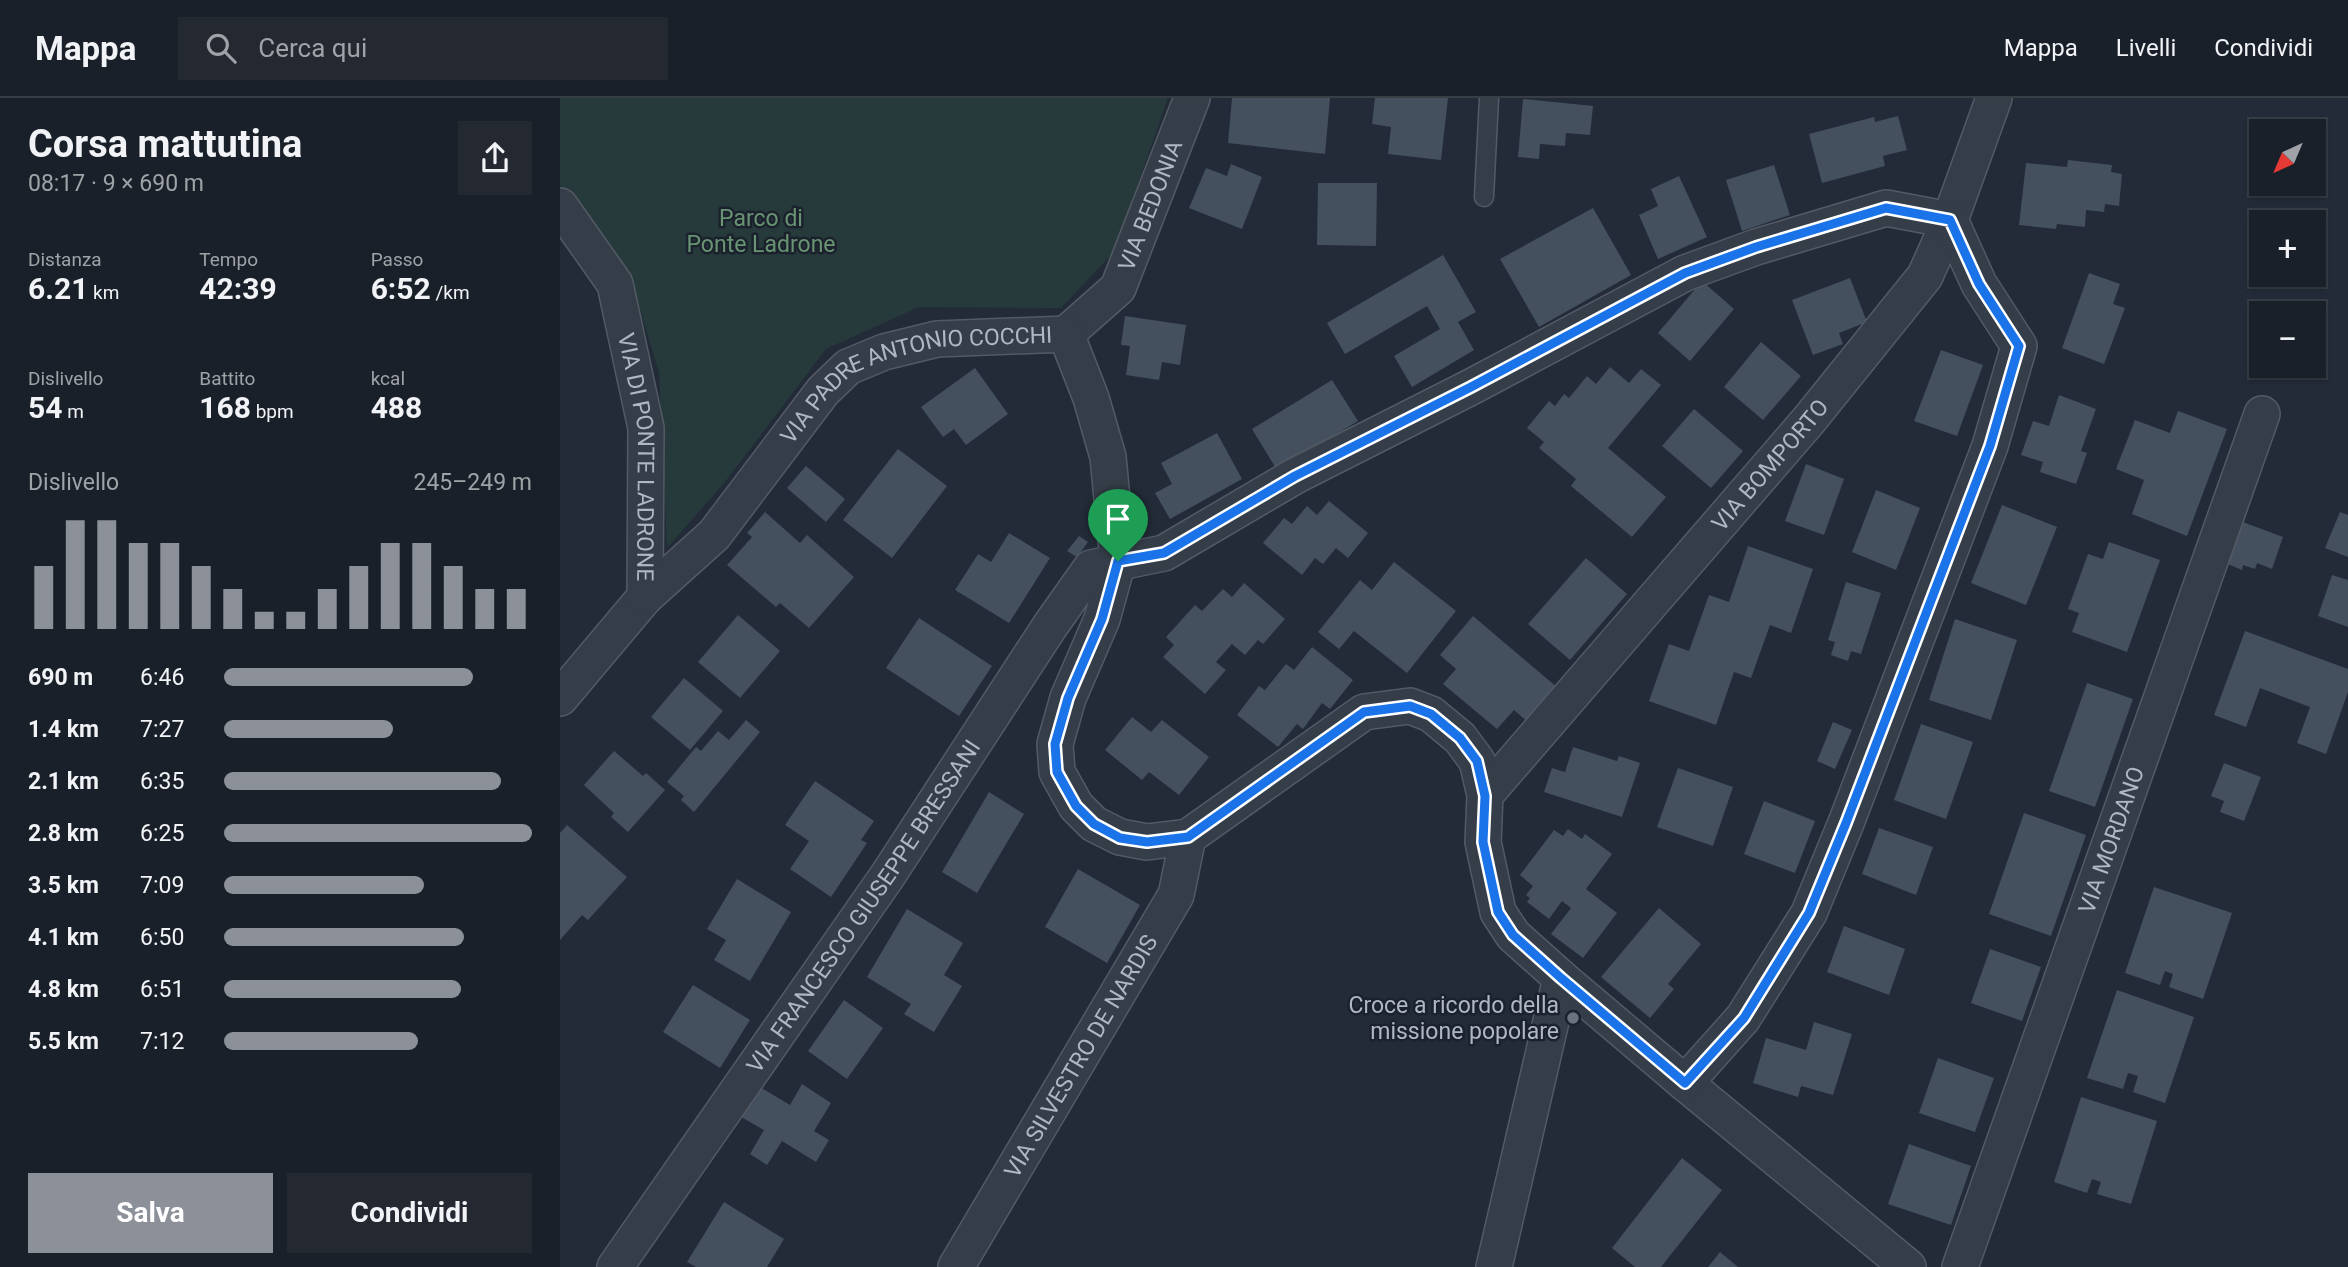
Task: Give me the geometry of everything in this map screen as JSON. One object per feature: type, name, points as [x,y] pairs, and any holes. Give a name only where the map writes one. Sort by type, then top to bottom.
[{"type":"street","name":"VIA BEDONIA","points":[[1066,334],[1118,288],[1192,98]]},
{"type":"street","name":"VIA BOMPORTO","points":[[1485,796],[1809,420],[1925,276],[1950,220],[1994,98]]},
{"type":"street","name":"VIA DI PONTE LADRONE","points":[[560,206],[615,284],[646,428],[645,597],[560,698]]},
{"type":"street","name":"VIA FRANCESCO GIUSEPPE BRESSANI","points":[[615,1267],[888,875],[1050,626],[1091,568],[1164,553],[1295,476],[1471,387],[1685,273],[1756,247],[1886,208],[1950,220]]},
{"type":"street","points":[[1685,1083],[1744,1018],[1809,913],[1990,446],[2019,346],[1979,284],[1950,220]]},
{"type":"street","name":"VIA PADRE ANTONIO COCCHI","points":[[645,597],[714,536],[822,391],[848,367],[884,352],[937,339],[1066,334],[1091,398],[1108,457],[1118,561],[1102,619],[1068,698],[1055,744],[1057,772],[1076,806],[1094,824],[1120,838],[1147,842],[1188,837],[1364,712],[1410,706],[1431,714],[1460,738],[1477,761],[1485,796],[1483,842],[1498,912],[1513,935],[1685,1083],[1908,1267]]},
{"type":"street","name":"VIA MORDANO","points":[[1960,1267],[2262,414]]},
{"type":"street","name":"VIA SILVESTRO DE NARDIS","points":[[956,1267],[1176,895],[1188,837]]},
{"type":"street","points":[[1494,1267],[1561,978]]},
{"type":"lane","points":[[1484,197],[1489,98]]},
{"type":"green space","name":"Parco di Ponte Ladrone","points":[[560,98],[1168,98],[1114,252],[1061,308],[919,307],[826,349],[725,482],[667,548],[659,372],[631,280],[560,185]]},
{"type":"building","points":[[1232,98],[1330,98],[1325,154],[1228,143]]},
{"type":"building","points":[[1375,98],[1448,98],[1441,160],[1388,154],[1391,127],[1372,124]]},
{"type":"building","points":[[1523,99],[1593,106],[1590,135],[1566,133],[1565,146],[1540,144],[1539,159],[1518,157]]},
{"type":"building","points":[[1898,116],[1907,150],[1883,156],[1885,166],[1822,183],[1809,134],[1874,117],[1875,122]]},
{"type":"building","points":[[2068,160],[2112,165],[2111,172],[2122,174],[2119,206],[2105,204],[2104,212],[2086,210],[2085,227],[2057,224],[2056,229],[2019,225],[2026,163],[2067,167]]},
{"type":"building","points":[[1231,164],[1262,177],[1242,229],[1189,208],[1206,168],[1227,176]]},
{"type":"building","points":[[1774,165],[1790,215],[1742,231],[1726,180]]},
{"type":"building","points":[[1679,176],[1707,237],[1658,259],[1639,215],[1658,206],[1651,189]]},
{"type":"building","points":[[1318,183],[1377,183],[1376,246],[1317,245]]},
{"type":"building","points":[[1593,208],[1631,275],[1539,327],[1500,259]]},
{"type":"building","points":[[1443,255],[1476,312],[1458,322],[1474,350],[1412,387],[1394,356],[1440,329],[1427,306],[1345,354],[1327,323]]},
{"type":"building","points":[[2089,273],[2120,284],[2113,304],[2125,308],[2104,364],[2062,348]]},
{"type":"building","points":[[1850,278],[1867,322],[1839,333],[1843,344],[1813,355],[1792,300]]},
{"type":"building","points":[[1702,281],[1734,309],[1690,361],[1658,333]]},
{"type":"building","points":[[1125,316],[1186,325],[1180,365],[1162,362],[1159,380],[1126,375],[1130,346],[1121,345]]},
{"type":"building","points":[[1761,342],[1801,376],[1763,420],[1724,387]]},
{"type":"building","points":[[1941,350],[1983,365],[1957,436],[1914,421]]},
{"type":"building","points":[[1610,367],[1629,383],[1641,369],[1661,385],[1608,448],[1666,497],[1632,537],[1571,486],[1576,479],[1539,448],[1544,442],[1527,428],[1549,401],[1555,406],[1564,394],[1569,398],[1587,376],[1596,384]]},
{"type":"building","points":[[975,368],[1008,414],[966,445],[954,429],[943,437],[921,407]]},
{"type":"building","points":[[1332,380],[1358,421],[1277,470],[1252,429]]},
{"type":"building","points":[[2059,395],[2096,409],[2081,451],[2087,453],[2076,484],[2040,472],[2043,462],[2021,455],[2033,421],[2049,426]]},
{"type":"building","points":[[1694,409],[1743,451],[1711,488],[1662,446]]},
{"type":"building","points":[[2178,411],[2227,429],[2187,536],[2132,514],[2144,480],[2116,469],[2135,420],[2170,433]]},
{"type":"building","points":[[1217,433],[1242,479],[1170,519],[1155,493],[1172,484],[1161,463]]},
{"type":"building","points":[[898,449],[947,486],[892,558],[843,520]]},
{"type":"building","points":[[1806,464],[1844,479],[1824,535],[1785,521]]},
{"type":"building","points":[[806,466],[845,499],[826,522],[787,488]]},
{"type":"building","points":[[1876,490],[1920,508],[1896,570],[1852,552]]},
{"type":"building","points":[[1329,501],[1368,533],[1348,558],[1336,548],[1323,564],[1315,558],[1302,575],[1263,543],[1284,518],[1292,524],[1307,506],[1317,515]]},
{"type":"building","points":[[2002,505],[2057,527],[2026,605],[1971,583]]},
{"type":"building","points":[[765,512],[800,543],[807,535],[854,577],[809,628],[780,603],[776,607],[727,565],[752,537],[747,533]]},
{"type":"building","points":[[2340,512],[2348,515],[2348,557],[2325,548]]},
{"type":"building","points":[[2240,521],[2283,537],[2272,569],[2257,563],[2255,569],[2243,565],[2242,570],[2225,563]]},
{"type":"building","points":[[1009,533],[1050,558],[1009,623],[955,590],[978,554],[991,562]]},
{"type":"building","points":[[1079,536],[1088,542],[1077,557],[1067,551]]},
{"type":"building","points":[[2109,542],[2160,560],[2127,652],[2072,632],[2079,613],[2068,609],[2088,554],[2103,559]]},
{"type":"building","points":[[1748,546],[1813,569],[1791,633],[1770,625],[1751,678],[1734,672],[1716,725],[1649,701],[1669,644],[1689,651],[1709,595],[1729,602]]},
{"type":"building","points":[[1586,558],[1627,594],[1570,660],[1528,624]]},
{"type":"building","points":[[1394,562],[1456,611],[1407,673],[1354,631],[1339,649],[1318,632],[1360,580],[1372,590]]},
{"type":"building","points":[[2332,575],[2348,580],[2348,627],[2318,616]]},
{"type":"building","points":[[1846,582],[1881,593],[1861,654],[1851,651],[1848,661],[1831,655],[1835,642],[1828,640]]},
{"type":"building","points":[[1244,583],[1285,619],[1263,644],[1258,640],[1245,655],[1232,644],[1216,662],[1226,670],[1205,694],[1163,657],[1174,645],[1166,637],[1195,605],[1202,611],[1223,589],[1232,597]]},
{"type":"building","points":[[738,615],[780,651],[740,698],[698,662]]},
{"type":"building","points":[[1473,616],[1558,688],[1529,723],[1514,710],[1497,729],[1443,684],[1456,669],[1440,655]]},
{"type":"building","points":[[919,618],[992,666],[959,716],[886,668]]},
{"type":"building","points":[[1955,619],[2017,640],[1991,720],[1929,700]]},
{"type":"building","points":[[2245,631],[2348,669],[2348,692],[2326,754],[2297,743],[2310,707],[2260,688],[2246,727],[2214,715]]},
{"type":"building","points":[[1312,647],[1353,680],[1330,709],[1322,703],[1303,729],[1297,724],[1278,747],[1237,715],[1259,686],[1265,690],[1286,664],[1294,670]]},
{"type":"building","points":[[684,678],[723,711],[690,750],[651,717]]},
{"type":"building","points":[[2087,683],[2133,699],[2095,807],[2049,791]]},
{"type":"building","points":[[1132,717],[1151,732],[1162,720],[1209,757],[1179,795],[1149,772],[1142,780],[1105,750]]},
{"type":"building","points":[[746,720],[760,732],[694,812],[681,800],[684,796],[667,782],[696,747],[701,751],[718,731],[729,740]]},
{"type":"building","points":[[1833,722],[1852,730],[1835,769],[1817,761]]},
{"type":"building","points":[[1921,724],[1973,742],[1946,819],[1894,800]]},
{"type":"building","points":[[1573,747],[1617,761],[1619,756],[1640,763],[1622,817],[1544,792],[1552,768],[1565,772]]},
{"type":"building","points":[[614,751],[643,776],[646,773],[665,790],[628,832],[611,817],[614,813],[584,785]]},
{"type":"building","points":[[2224,763],[2261,777],[2244,821],[2220,812],[2224,801],[2211,796]]},
{"type":"building","points":[[1678,768],[1733,787],[1713,846],[1657,827]]},
{"type":"building","points":[[815,781],[874,821],[861,840],[867,843],[831,897],[790,869],[809,841],[785,825]]},
{"type":"building","points":[[989,792],[1024,814],[977,893],[942,872]]},
{"type":"building","points":[[1764,801],[1815,821],[1795,873],[1744,854]]},
{"type":"building","points":[[2024,813],[2086,835],[2051,936],[1989,914]]},
{"type":"building","points":[[567,825],[627,877],[588,920],[582,915],[560,940],[560,833]]},
{"type":"building","points":[[1879,828],[1933,847],[1916,895],[1862,874]]},
{"type":"building","points":[[1568,829],[1582,839],[1585,834],[1612,854],[1586,889],[1617,913],[1583,958],[1551,934],[1571,908],[1562,901],[1549,919],[1527,902],[1530,898],[1526,895],[1533,886],[1520,875],[1554,830],[1563,836]]},
{"type":"building","points":[[1078,869],[1140,905],[1107,963],[1045,927]]},
{"type":"building","points":[[737,879],[791,912],[750,981],[714,960],[726,940],[707,929]]},
{"type":"building","points":[[2154,887],[2232,913],[2203,999],[2169,987],[2173,974],[2165,971],[2160,985],[2125,973]]},
{"type":"building","points":[[1659,908],[1701,944],[1668,984],[1674,989],[1650,1018],[1601,977]]},
{"type":"building","points":[[907,909],[963,943],[944,975],[962,986],[934,1032],[904,1014],[911,1004],[867,977]]},
{"type":"building","points":[[1844,926],[1905,949],[1889,995],[1827,972]]},
{"type":"building","points":[[1990,949],[2041,967],[2022,1021],[1971,1003]]},
{"type":"building","points":[[693,985],[750,1020],[720,1068],[663,1032]]},
{"type":"building","points":[[2117,990],[2194,1017],[2165,1103],[2133,1092],[2138,1076],[2128,1073],[2123,1089],[2087,1078]]},
{"type":"building","points":[[844,1000],[883,1028],[847,1079],[808,1051]]},
{"type":"building","points":[[1814,1022],[1852,1034],[1833,1095],[1801,1086],[1798,1097],[1753,1083],[1766,1038],[1806,1050]]},
{"type":"building","points":[[1938,1058],[1994,1078],[1975,1132],[1919,1113]]},
{"type":"building","points":[[802,1084],[831,1103],[814,1131],[829,1140],[816,1162],[782,1141],[767,1165],[750,1154],[764,1130],[741,1117],[760,1087],[790,1105]]},
{"type":"building","points":[[2081,1097],[2157,1121],[2131,1204],[2097,1194],[2101,1182],[2092,1179],[2087,1193],[2054,1182]]},
{"type":"building","points":[[1909,1144],[1971,1166],[1951,1225],[1888,1204]]},
{"type":"building","points":[[1682,1158],[1722,1190],[1661,1267],[1635,1267],[1612,1248]]},
{"type":"building","points":[[724,1202],[784,1239],[767,1267],[696,1267],[687,1262]]},
{"type":"building","points":[[1720,1252],[1738,1267],[1708,1267]]},
{"type":"place","name":"Croce a ricordo della missione popolare","points":[[1573,1018]]},
{"type":"route","points":[[1886,208],[1950,220],[1979,284],[2019,346],[1990,446],[1809,913],[1744,1018],[1685,1083],[1513,935],[1498,912],[1483,842],[1485,796],[1477,761],[1460,738],[1431,714],[1410,706],[1364,712],[1188,837],[1147,842],[1120,838],[1094,824],[1076,806],[1057,772],[1055,744],[1068,698],[1102,619],[1118,561],[1164,553],[1295,476],[1471,387],[1685,273],[1756,247],[1886,208]]}]
